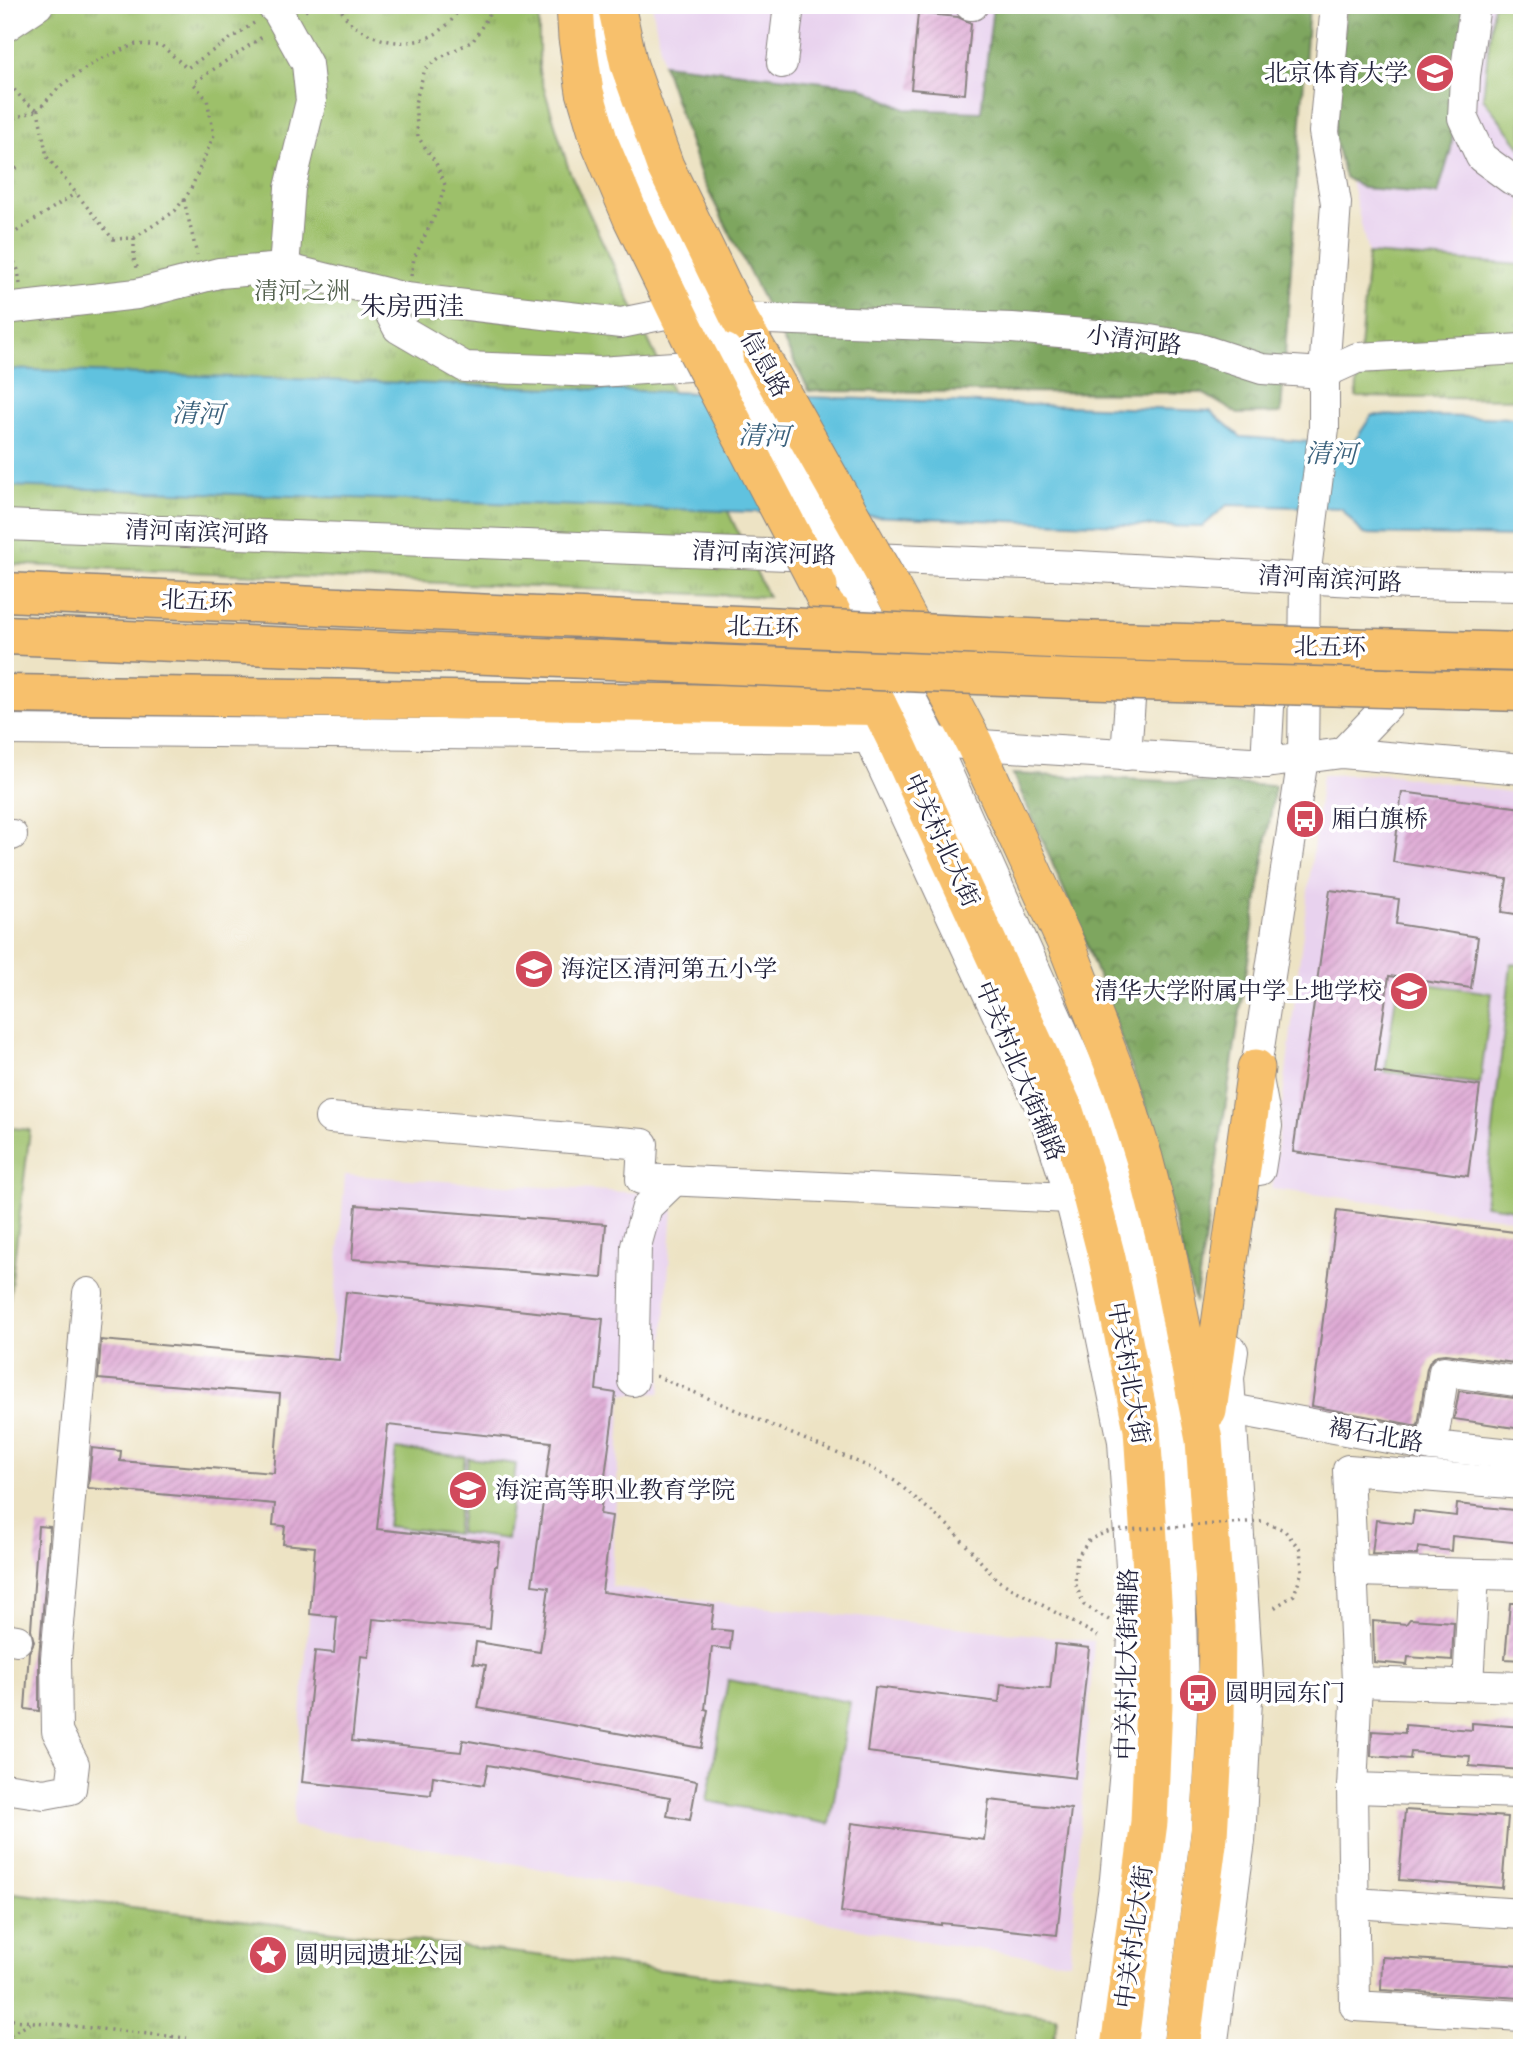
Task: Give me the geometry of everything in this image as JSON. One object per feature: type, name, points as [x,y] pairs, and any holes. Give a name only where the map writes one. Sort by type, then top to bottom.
[{"type":"highway","name":"北五环","points":[[5,592],[1046,639],[1522,652]]},
{"type":"highway","name":"北五环","points":[[5,635],[1072,680],[1522,692]]},
{"type":"highway","points":[[5,694],[880,728]]},
{"type":"main road","name":"信息路","points":[[575,5],[585,92],[600,143],[675,312],[716,346],[761,356],[892,588],[974,743]]},
{"type":"main road","name":"信息路","points":[[615,5],[629,65],[665,166],[716,346],[836,586],[880,728]]},
{"type":"main road","name":"中关村北大街","points":[[880,728],[1064,1108],[1107,1258],[1142,1429],[1154,1618],[1153,1730],[1149,1822],[1119,2048]]},
{"type":"main road","points":[[974,743],[1067,946],[1122,1088],[1144,1158],[1165,1240],[1204,1440],[1217,1627],[1216,1717],[1209,1836],[1181,2048]]},
{"type":"main road","points":[[1204,1440],[1256,1068]]},
{"type":"street","points":[[5,27],[38,5]]},
{"type":"street","name":"信息路","points":[[592,5],[623,131],[637,169],[716,346]]},
{"type":"street","points":[[610,85],[615,5]]},
{"type":"street","points":[[782,63],[789,5]]},
{"type":"street","points":[[1212,2048],[1240,1841],[1248,1679],[1229,1378],[1266,1126],[1256,1068],[1303,758],[1305,577],[1324,429],[1324,373],[1336,203],[1324,132],[1336,5]]},
{"type":"street","points":[[1475,5],[1462,118],[1481,157],[1522,184]]},
{"type":"street","points":[[276,12],[307,64],[311,101],[290,188],[284,268]]},
{"type":"street","points":[[14,308],[146,292],[219,273],[284,268],[393,295],[621,323],[675,312]]},
{"type":"street","name":"小清河路","points":[[393,295],[398,328],[465,367],[599,372],[716,346],[1012,328],[1144,339],[1197,348],[1262,369],[1324,373],[1357,358],[1522,349]]},
{"type":"street","name":"清河南滨河路","points":[[5,525],[588,545],[1410,584],[1522,586]]},
{"type":"street","name":"信息路","points":[[836,586],[933,741]]},
{"type":"street","points":[[1126,755],[1130,700]]},
{"type":"street","points":[[1266,763],[1269,706]]},
{"type":"street","points":[[1342,753],[1387,706]]},
{"type":"street","points":[[5,730],[880,728],[933,741],[1126,755],[1266,763],[1342,753],[1522,769]]},
{"type":"street","name":"中关村北大街辅路","points":[[880,728],[1043,1112],[1070,1198],[1086,1262],[1123,1441],[1134,1615],[1128,1737],[1115,1879],[1091,2048]]},
{"type":"street","name":"中关村北大街","points":[[933,741],[1093,1099],[1137,1253],[1171,1410],[1177,1455],[1184,1693],[1176,1828],[1147,2048]]},
{"type":"street","points":[[330,1118],[643,1144],[640,1179],[1070,1198]]},
{"type":"street","points":[[633,1373],[636,1246],[647,1207],[675,1181]]},
{"type":"street","points":[[5,1788],[44,1794],[71,1789],[74,1764],[57,1731],[56,1658],[88,1293]]},
{"type":"street","points":[[1432,1446],[1444,1371],[1522,1382]]},
{"type":"street","name":"褐石北路","points":[[1231,1409],[1432,1446],[1522,1455]]},
{"type":"street","points":[[1522,1483],[1348,1469],[1357,1682],[1352,1788],[1355,2006],[1522,2016]]},
{"type":"street","points":[[1352,1571],[1522,1576]]},
{"type":"street","points":[[1468,1685],[1474,1574]]},
{"type":"street","points":[[1357,1682],[1522,1687]]},
{"type":"street","points":[[1352,1788],[1522,1793]]},
{"type":"street","points":[[1354,1903],[1522,1914]]},
{"type":"path","points":[[338,5],[350,22],[381,40],[413,43],[436,36],[461,5]]},
{"type":"path","points":[[393,295],[438,209],[445,185],[436,163],[418,137],[415,103],[425,69],[439,58],[473,41],[495,5]]},
{"type":"path","points":[[5,138],[15,118],[38,110],[60,86],[98,60],[136,44],[162,46],[187,68],[276,12]]},
{"type":"path","points":[[5,79],[25,102],[38,110],[47,157],[113,239],[134,238],[175,211],[184,200],[215,135],[207,99],[193,83],[276,12]]},
{"type":"path","points":[[5,145],[8,159],[18,167],[5,177]]},
{"type":"path","points":[[14,308],[18,270],[5,241],[76,193]]},
{"type":"path","points":[[184,200],[198,259],[206,276]]},
{"type":"path","points":[[134,238],[134,259],[146,292]]},
{"type":"path","points":[[633,1373],[671,1383],[867,1466],[895,1481],[953,1529],[997,1580],[1098,1636]]},
{"type":"path","points":[[1110,1620],[1084,1605],[1075,1583],[1077,1557],[1090,1539],[1110,1531],[1262,1521],[1284,1530],[1300,1549],[1302,1571],[1294,1595],[1274,1608]]},
{"type":"path","points":[[5,2019],[187,2038]]},
{"type":"path","points":[[6,2048],[11,2034],[33,2022]]},
{"type":"path","points":[[172,2036],[174,2048]]},
{"type":"path","points":[[202,2040],[203,2048]]},
{"type":"shaded area","points":[[652,5],[993,5],[981,112],[905,109],[859,86],[663,64]]},
{"type":"shaded area","name":"北京体育大学","points":[[1354,5],[1522,5],[1522,265],[1368,254],[1342,142]]},
{"type":"shaded area","name":"清华大学附属中学上地学校","points":[[1387,774],[1522,794],[1522,1220],[1272,1189],[1322,775]]},
{"type":"shaded area","name":"海淀高等职业教育学院","points":[[345,1175],[674,1195],[660,1393],[622,1394],[611,1586],[712,1602],[1094,1641],[1070,1962],[922,1941],[452,1852],[292,1826]]},
{"type":"green space","name":"清河之洲","points":[[5,5],[539,5],[539,72],[569,170],[768,597],[5,564]]},
{"type":"green space","points":[[993,5],[1309,5],[1281,413],[1238,414],[1202,393],[809,391],[702,178],[663,64],[859,86],[905,109],[981,112]]},
{"type":"green space","points":[[1346,5],[1467,5],[1451,149],[1438,194],[1363,188],[1345,177],[1334,137]]},
{"type":"green space","points":[[1493,5],[1522,5],[1522,149],[1483,98]]},
{"type":"green space","points":[[1368,254],[1522,265],[1522,399],[1356,397]]},
{"type":"green space","points":[[1013,774],[1275,786],[1195,1303],[1147,1110],[1079,924]]},
{"type":"green space","points":[[1511,964],[1522,965],[1522,1210],[1485,1205]]},
{"type":"green space","points":[[1398,980],[1492,993],[1480,1084],[1385,1072]]},
{"type":"green space","points":[[5,1127],[30,1130],[5,1336]]},
{"type":"green space","points":[[396,1449],[465,1457],[456,1534],[387,1526]]},
{"type":"green space","points":[[468,1458],[516,1464],[507,1539],[459,1533]]},
{"type":"green space","points":[[728,1680],[850,1702],[830,1824],[707,1801]]},
{"type":"green space","name":"圆明园遗址公园","points":[[5,1892],[1057,2017],[1053,2048],[5,2048]]},
{"type":"water","name":"清河","points":[[5,369],[1210,411],[1241,437],[1352,445],[1372,415],[1522,418],[1522,537],[1363,534],[1341,508],[1227,505],[1202,527],[5,486]]},
{"type":"building","points":[[918,13],[958,17],[971,23],[965,94],[911,89]]},
{"type":"building","points":[[1402,792],[1522,808],[1522,915],[1502,912],[1507,879],[1393,862]]},
{"type":"building","points":[[1330,890],[1399,899],[1396,924],[1478,937],[1471,988],[1389,976],[1375,1072],[1480,1086],[1468,1176],[1293,1152]]},
{"type":"building","points":[[356,1205],[606,1224],[602,1278],[352,1259]]},
{"type":"building","points":[[1337,1210],[1522,1233],[1522,1364],[1437,1355],[1427,1368],[1418,1426],[1312,1406]]},
{"type":"building","points":[[346,1292],[603,1319],[596,1390],[616,1393],[600,1514],[612,1516],[602,1592],[714,1606],[711,1629],[732,1631],[730,1649],[712,1647],[705,1709],[708,1710],[701,1748],[478,1708],[486,1665],[473,1663],[476,1642],[540,1652],[549,1587],[532,1585],[551,1442],[388,1425],[377,1529],[500,1543],[495,1566],[490,1629],[373,1619],[369,1657],[361,1656],[352,1741],[461,1752],[463,1740],[697,1781],[690,1820],[667,1816],[670,1797],[488,1765],[484,1785],[433,1776],[431,1795],[302,1782],[315,1651],[334,1653],[337,1617],[310,1614],[315,1547],[283,1544],[285,1526],[273,1525],[275,1504],[88,1488],[92,1448],[121,1451],[120,1461],[274,1473],[280,1394],[98,1379],[101,1340],[339,1360]]},
{"type":"building","points":[[1459,1391],[1522,1399],[1522,1429],[1454,1419]]},
{"type":"building","points":[[1457,1504],[1522,1511],[1522,1543],[1452,1536],[1451,1551],[1418,1547],[1417,1555],[1372,1554],[1376,1520],[1412,1524],[1414,1511],[1456,1516]]},
{"type":"building","points":[[38,1526],[50,1527],[39,1657],[39,1711],[25,1709],[29,1652],[34,1642],[31,1630]]},
{"type":"building","points":[[1510,1603],[1522,1603],[1522,1660],[1505,1659]]},
{"type":"building","points":[[1410,1619],[1454,1622],[1452,1660],[1408,1657],[1407,1665],[1374,1662],[1373,1621],[1406,1624]]},
{"type":"building","points":[[1055,1644],[1089,1648],[1075,1778],[867,1752],[875,1687],[999,1702],[1001,1684],[1050,1689]]},
{"type":"building","points":[[1472,1723],[1522,1727],[1522,1770],[1469,1766],[1470,1756],[1411,1752],[1410,1759],[1371,1756],[1372,1731],[1405,1733],[1405,1725],[1472,1730]]},
{"type":"building","points":[[989,1800],[1071,1809],[1057,1935],[941,1925],[841,1912],[852,1823],[984,1840]]},
{"type":"building","points":[[1405,1810],[1508,1817],[1502,1888],[1399,1880]]},
{"type":"building","points":[[1382,1957],[1522,1966],[1522,1998],[1381,1990]]},
{"type":"place","name":"北京体育大学","points":[[1435,73]]},
{"type":"place","name":"厢白旗桥","points":[[1305,819]]},
{"type":"place","name":"海淀区清河第五小学","points":[[534,969]]},
{"type":"place","name":"清华大学附属中学上地学校","points":[[1409,991]]},
{"type":"place","name":"海淀高等职业教育学院","points":[[468,1490]]},
{"type":"place","name":"圆明园东门","points":[[1198,1693]]},
{"type":"place","name":"圆明园遗址公园","points":[[268,1955]]},
{"type":"district","name":"朱房西洼","points":[[412,306]]}]
